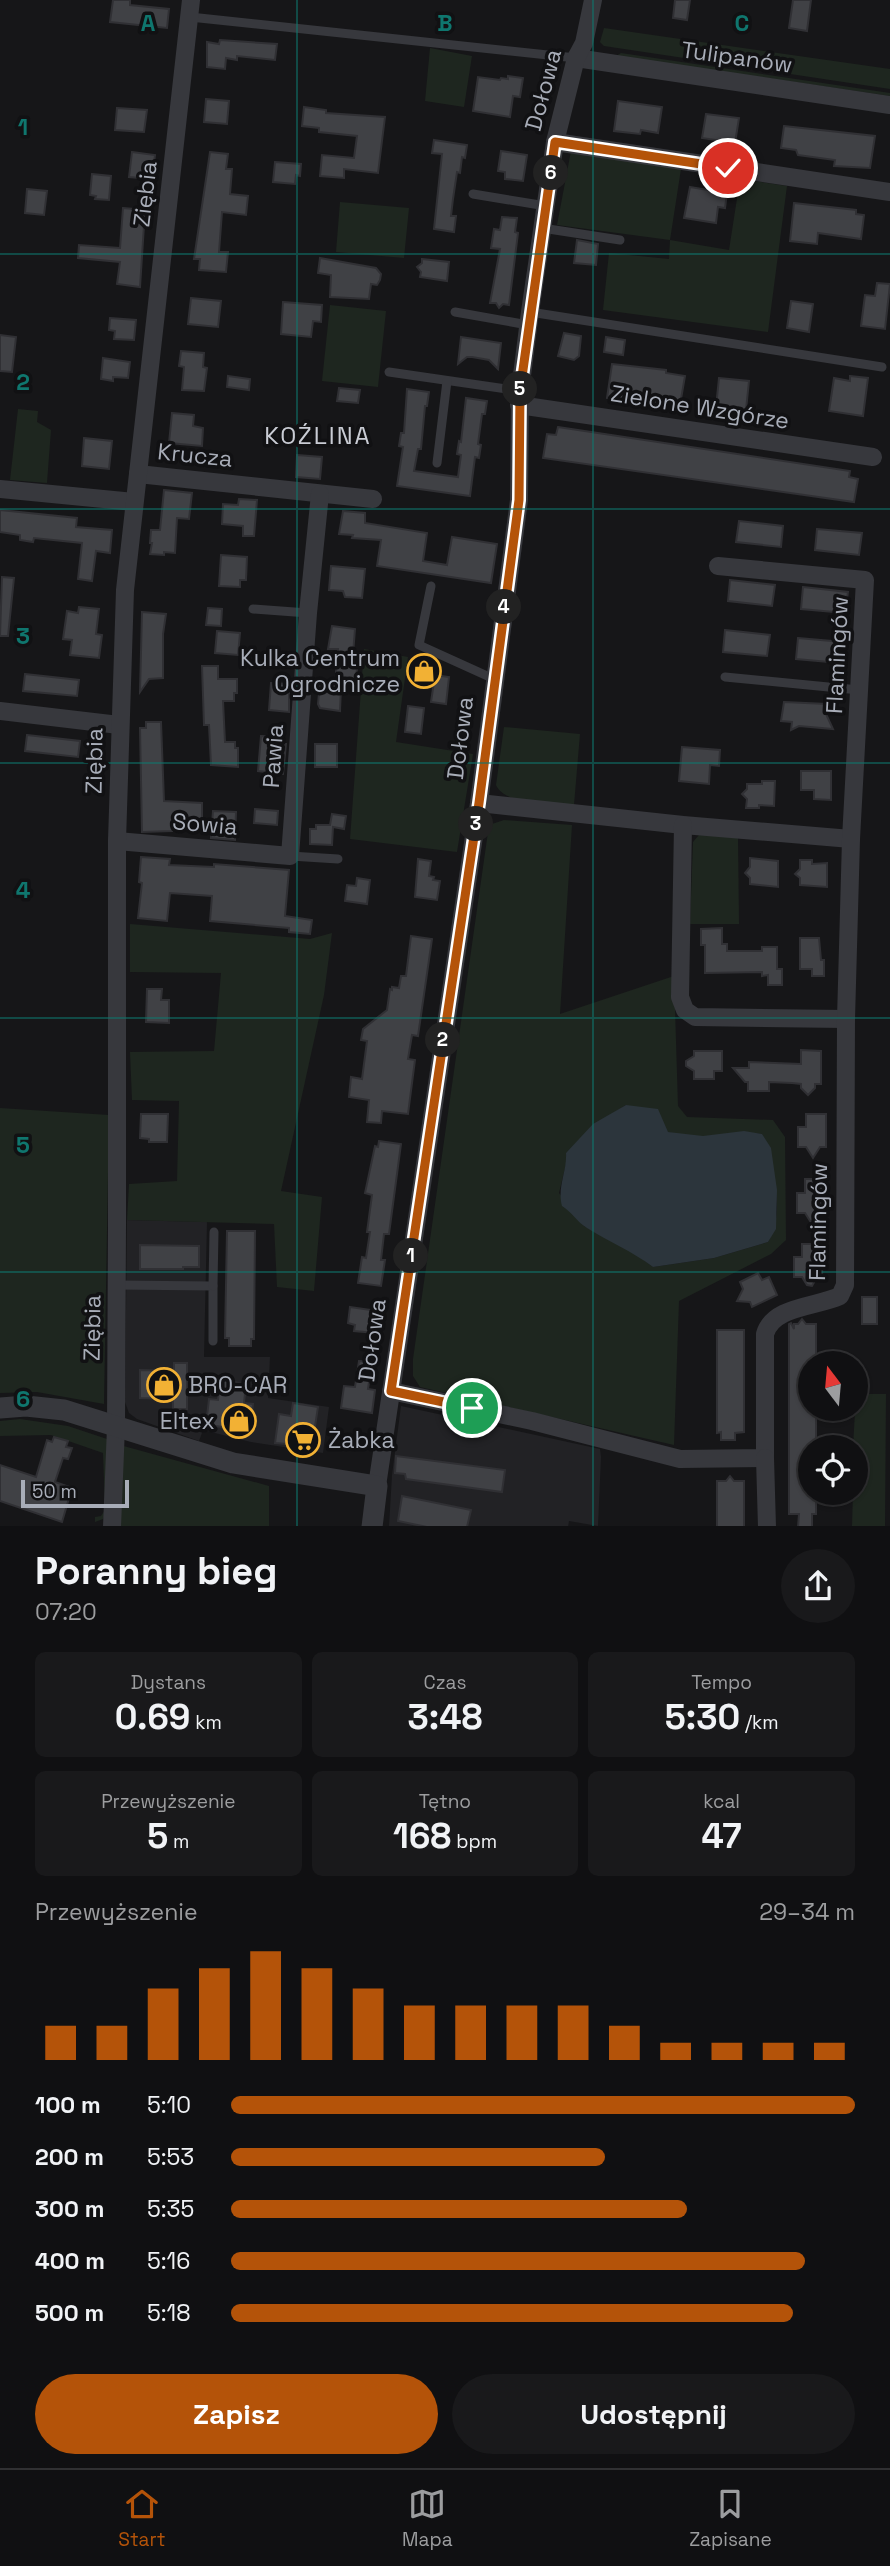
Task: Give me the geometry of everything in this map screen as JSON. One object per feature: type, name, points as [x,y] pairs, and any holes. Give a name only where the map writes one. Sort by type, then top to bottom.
[{"type":"street","name":"Dołowa","points":[[372,1526],[479,803],[519,500],[520,398],[545,206],[555,142],[576,58],[584,43],[593,0]]},
{"type":"street","name":"Ziębia","points":[[112,1526],[116,1427],[117,841],[125,590],[191,8]]},
{"type":"street","name":"Tulipanów","points":[[576,58],[890,104]]},
{"type":"street","points":[[555,142],[890,192]]},
{"type":"street","name":"Zielone Wzgórze","points":[[520,398],[873,457]]},
{"type":"street","name":"Krucza","points":[[138,474],[373,499]]},
{"type":"street","points":[[0,489],[134,502]]},
{"type":"street","name":"Pawia","points":[[290,856],[308,613],[320,494]]},
{"type":"street","name":"Flamingów","points":[[718,566],[865,580],[851,839],[846,1019],[845,1285],[840,1296],[827,1302],[775,1317],[765,1334],[767,1526]]},
{"type":"street","points":[[0,711],[119,725]]},
{"type":"street","points":[[479,803],[683,825],[851,839]]},
{"type":"street","points":[[683,825],[680,997],[685,1010],[695,1017],[846,1019]]},
{"type":"street","name":"Sowia","points":[[117,841],[290,856]]},
{"type":"street","points":[[391,1391],[532,1421],[680,1459],[765,1458]]},
{"type":"street","points":[[0,1408],[26,1406],[64,1410],[233,1463],[377,1486]]},
{"type":"lane","points":[[191,8],[576,58]]},
{"type":"lane","points":[[473,194],[545,206]]},
{"type":"lane","points":[[542,228],[620,240]]},
{"type":"lane","points":[[455,312],[529,319],[882,367]]},
{"type":"lane","points":[[389,372],[447,381],[520,398]]},
{"type":"lane","points":[[437,463],[447,381]]},
{"type":"lane","points":[[431,586],[419,645],[494,679]]},
{"type":"lane","points":[[253,609],[308,613]]},
{"type":"lane","points":[[725,677],[859,690]]},
{"type":"lane","points":[[290,856],[338,859]]},
{"type":"lane","points":[[213,1341],[214,1232]]},
{"type":"lane","points":[[117,1285],[213,1286]]},
{"type":"shaded area","points":[[604,28],[890,69],[890,89],[604,46],[600,42]]},
{"type":"shaded area","points":[[430,48],[472,56],[464,107],[425,101]]},
{"type":"shaded area","points":[[621,53],[890,93],[890,96],[616,56]]},
{"type":"shaded area","points":[[571,151],[681,169],[670,240],[557,225]]},
{"type":"shaded area","points":[[740,179],[787,186],[768,332],[603,310],[609,253],[669,259],[670,240],[729,250]]},
{"type":"shaded area","points":[[340,202],[409,208],[404,258],[336,252]]},
{"type":"shaded area","points":[[330,305],[386,311],[378,387],[322,381]]},
{"type":"shaded area","points":[[18,409],[38,411],[37,422],[51,430],[47,483],[10,480]]},
{"type":"shaded area","points":[[364,649],[408,657],[396,742],[473,754],[457,852],[350,839]]},
{"type":"shaded area","points":[[504,727],[580,734],[574,805],[530,802],[509,797],[501,792],[496,785]]},
{"type":"shaded area","points":[[504,820],[572,825],[560,1014],[674,976],[678,1106],[687,1117],[773,1120],[785,1137],[786,1240],[771,1254],[679,1301],[674,1445],[420,1387],[413,1376],[413,1359],[489,825]],"holes":[[[626,1105],[657,1127],[679,1135],[762,1134],[773,1174],[777,1202],[774,1229],[768,1242],[714,1258],[653,1267],[635,1253],[584,1226],[559,1193],[566,1153],[610,1115]]]},
{"type":"shaded area","points":[[699,835],[738,837],[739,924],[690,924],[693,842]]},
{"type":"shaded area","points":[[130,924],[310,939],[332,933],[324,995],[281,1191],[322,1197],[314,1291],[277,1287],[274,1224],[127,1220],[129,1184],[177,1181],[179,1101],[132,1100],[130,1052],[214,1051],[221,973],[130,972]]},
{"type":"shaded area","points":[[626,1105],[658,1109],[668,1132],[703,1136],[744,1131],[762,1134],[771,1148],[777,1190],[776,1229],[768,1242],[714,1258],[653,1267],[587,1228],[562,1206],[566,1153],[593,1124]]},
{"type":"shaded area","points":[[0,1108],[109,1115],[104,1404],[37,1392],[0,1393]]},
{"type":"shaded area","points":[[127,1220],[207,1222],[204,1357],[270,1357],[268,1398],[329,1407],[323,1453],[251,1442],[203,1430],[199,1441],[137,1419],[129,1413],[125,1402]]},
{"type":"shaded area","points":[[868,1394],[886,1394],[885,1526],[852,1526],[853,1505],[868,1505],[868,1435],[854,1435],[854,1421],[868,1421]]},
{"type":"shaded area","points":[[401,1406],[600,1449],[598,1526],[569,1521],[568,1526],[389,1526],[392,1475]]},
{"type":"shaded area","points":[[20,1419],[68,1426],[110,1440],[110,1506],[103,1519],[95,1522],[95,1517],[101,1516],[105,1510],[103,1453],[51,1435],[0,1436],[0,1421]]},
{"type":"shaded area","points":[[120,1445],[269,1486],[269,1526],[117,1526]]},
{"type":"building","points":[[113,0],[130,0],[130,5],[169,9],[167,28],[110,22]]},
{"type":"building","points":[[675,0],[690,0],[687,20],[673,18]]},
{"type":"building","points":[[793,0],[811,0],[807,31],[789,28]]},
{"type":"building","points":[[220,40],[277,44],[275,60],[237,56],[237,60],[226,58],[225,69],[207,67],[207,42],[219,44]]},
{"type":"building","points":[[508,76],[523,78],[520,97],[513,96],[510,117],[473,111],[478,77],[500,80],[508,79]]},
{"type":"building","points":[[206,99],[229,101],[227,124],[204,122]]},
{"type":"building","points":[[618,101],[662,107],[658,133],[641,130],[640,134],[614,131]]},
{"type":"building","points":[[304,107],[326,110],[326,113],[385,117],[378,173],[344,169],[344,178],[320,176],[322,155],[354,158],[357,136],[319,132],[319,128],[302,126]]},
{"type":"building","points":[[117,108],[147,110],[144,132],[115,130]]},
{"type":"building","points":[[706,114],[739,118],[735,143],[702,138]]},
{"type":"building","points":[[784,126],[875,136],[870,168],[834,166],[835,160],[798,155],[796,150],[781,148]]},
{"type":"building","points":[[434,140],[467,145],[460,173],[457,172],[451,216],[456,216],[454,232],[434,229],[442,154],[432,153]]},
{"type":"building","points":[[501,151],[527,155],[523,181],[505,179],[505,172],[498,171]]},
{"type":"building","points":[[132,152],[155,155],[152,179],[129,177]]},
{"type":"building","points":[[210,152],[228,154],[226,169],[232,169],[230,194],[248,196],[246,215],[222,212],[219,252],[228,252],[226,272],[199,270],[200,259],[194,259]]},
{"type":"building","points":[[275,162],[301,164],[300,176],[296,175],[295,184],[273,182]]},
{"type":"building","points":[[92,174],[111,176],[109,200],[95,199],[96,196],[90,195]]},
{"type":"building","points":[[690,187],[727,193],[725,208],[718,207],[716,223],[684,218]]},
{"type":"building","points":[[27,189],[47,191],[44,215],[25,213]]},
{"type":"building","points":[[794,203],[856,210],[856,214],[864,215],[861,239],[818,233],[817,244],[790,241]]},
{"type":"building","points":[[123,208],[145,210],[140,287],[117,284],[120,262],[78,258],[79,245],[120,248]]},
{"type":"building","points":[[502,217],[517,218],[515,232],[518,233],[509,305],[503,304],[499,308],[496,303],[490,303],[500,249],[491,248],[494,229],[500,230]]},
{"type":"building","points":[[577,240],[598,244],[596,265],[574,263]]},
{"type":"building","points":[[320,258],[376,268],[381,274],[380,280],[377,285],[371,284],[369,299],[330,297],[331,275],[318,273]]},
{"type":"building","points":[[422,259],[449,262],[447,281],[420,277],[421,272],[417,267],[422,263]]},
{"type":"building","points":[[877,283],[890,284],[885,329],[861,326],[865,295],[875,296]]},
{"type":"building","points":[[191,298],[221,301],[218,327],[188,324]]},
{"type":"building","points":[[791,301],[813,304],[809,332],[787,328]]},
{"type":"building","points":[[283,302],[322,305],[321,322],[313,321],[311,337],[281,334]]},
{"type":"building","points":[[110,318],[136,320],[134,340],[114,339],[115,331],[109,330]]},
{"type":"building","points":[[564,333],[581,336],[579,356],[574,360],[558,356]]},
{"type":"building","points":[[0,335],[16,337],[12,372],[0,371]]},
{"type":"building","points":[[461,337],[501,343],[498,369],[489,360],[472,357],[467,357],[458,364]]},
{"type":"building","points":[[606,337],[625,340],[623,355],[604,352]]},
{"type":"building","points":[[181,351],[204,353],[203,367],[207,368],[204,391],[182,390],[184,367],[179,366]]},
{"type":"building","points":[[103,358],[130,362],[128,378],[113,377],[113,381],[101,379]]},
{"type":"building","points":[[612,364],[666,370],[666,373],[685,376],[680,405],[642,400],[634,400],[634,403],[607,398]]},
{"type":"building","points":[[228,376],[250,379],[249,390],[227,387]]},
{"type":"building","points":[[850,376],[868,378],[863,416],[829,411],[834,378],[850,381]]},
{"type":"building","points":[[719,378],[749,381],[746,410],[716,407]]},
{"type":"building","points":[[339,388],[360,390],[358,403],[337,401]]},
{"type":"building","points":[[407,389],[429,392],[421,449],[418,449],[414,471],[458,477],[461,455],[457,454],[466,398],[487,401],[485,414],[482,414],[478,444],[481,445],[479,458],[475,457],[470,496],[397,486],[403,447],[399,446],[401,433],[404,433]]},
{"type":"building","points":[[172,413],[194,415],[193,426],[203,428],[202,446],[169,443]]},
{"type":"building","points":[[558,427],[850,471],[849,477],[858,479],[854,502],[543,458],[547,434],[556,435]]},
{"type":"building","points":[[84,438],[112,441],[109,469],[82,466]]},
{"type":"building","points":[[297,455],[322,457],[320,479],[296,477]]},
{"type":"building","points":[[164,490],[192,493],[189,519],[177,518],[175,553],[150,554],[151,530],[160,530]]},
{"type":"building","points":[[239,499],[257,500],[254,536],[243,536],[243,526],[222,524],[223,504],[238,505]]},
{"type":"building","points":[[0,510],[77,518],[76,527],[112,530],[110,553],[96,551],[92,581],[78,579],[82,543],[34,538],[33,542],[20,540],[20,535],[0,532]]},
{"type":"building","points":[[343,511],[365,513],[365,523],[427,533],[423,561],[447,565],[452,537],[497,544],[491,583],[377,566],[381,540],[352,538],[353,535],[339,534]]},
{"type":"building","points":[[739,521],[783,526],[781,547],[736,542]]},
{"type":"building","points":[[817,529],[862,533],[859,555],[815,550]]},
{"type":"building","points":[[221,555],[247,557],[246,580],[240,580],[240,587],[219,586]]},
{"type":"building","points":[[331,566],[365,569],[362,598],[345,597],[343,591],[329,590]]},
{"type":"building","points":[[2,577],[14,578],[8,636],[0,636]]},
{"type":"building","points":[[730,580],[775,585],[772,606],[728,601]]},
{"type":"building","points":[[803,587],[848,592],[845,613],[801,609]]},
{"type":"building","points":[[79,607],[99,609],[96,634],[102,635],[99,658],[70,655],[72,640],[63,639],[67,611],[78,613]]},
{"type":"building","points":[[208,608],[222,609],[221,626],[206,625]]},
{"type":"building","points":[[142,612],[166,614],[163,678],[149,679],[140,692]]},
{"type":"building","points":[[332,626],[355,629],[352,667],[357,668],[355,688],[341,687],[340,711],[320,708],[318,704],[320,683],[335,684],[338,649],[328,649]]},
{"type":"building","points":[[725,630],[770,635],[767,656],[723,652]]},
{"type":"building","points":[[217,631],[240,633],[238,655],[215,653]]},
{"type":"building","points":[[798,638],[843,642],[840,663],[796,659]]},
{"type":"building","points":[[202,666],[218,666],[218,679],[237,679],[234,701],[223,701],[225,742],[235,742],[235,748],[238,748],[238,767],[211,765],[209,725],[204,725]]},
{"type":"building","points":[[25,674],[79,680],[77,696],[23,691]]},
{"type":"building","points":[[435,675],[449,677],[446,704],[431,702]]},
{"type":"building","points":[[271,683],[289,684],[289,712],[269,710]]},
{"type":"building","points":[[784,702],[827,704],[826,714],[833,729],[799,726],[791,730],[792,722],[781,721]]},
{"type":"building","points":[[408,706],[424,708],[421,734],[405,732]]},
{"type":"building","points":[[146,722],[161,722],[164,801],[202,803],[202,820],[173,819],[172,831],[142,832],[140,728],[146,728]]},
{"type":"building","points":[[27,735],[80,741],[78,757],[25,751]]},
{"type":"building","points":[[261,736],[283,737],[283,744],[286,744],[283,774],[258,771]]},
{"type":"building","points":[[315,744],[337,744],[337,767],[315,767]]},
{"type":"building","points":[[682,747],[720,750],[719,766],[710,765],[709,784],[679,781]]},
{"type":"building","points":[[801,771],[831,771],[831,800],[814,799],[814,790],[801,790]]},
{"type":"building","points":[[762,781],[775,781],[774,806],[746,808],[747,799],[742,794],[747,789],[747,784],[762,784]]},
{"type":"building","points":[[255,809],[278,811],[277,825],[254,823]]},
{"type":"building","points":[[213,811],[236,812],[235,840],[211,838]]},
{"type":"building","points":[[332,814],[346,816],[344,829],[333,827],[332,845],[310,844],[310,829],[316,829],[316,825],[330,825]]},
{"type":"building","points":[[141,857],[170,859],[169,865],[214,867],[214,864],[289,870],[285,916],[312,920],[310,934],[289,932],[289,928],[210,921],[212,896],[170,893],[167,921],[138,918],[142,883],[139,882]]},
{"type":"building","points":[[750,858],[778,861],[778,887],[750,884],[750,878],[745,873],[750,867]]},
{"type":"building","points":[[418,859],[431,861],[429,876],[440,881],[437,900],[415,897]]},
{"type":"building","points":[[800,860],[812,860],[812,864],[827,863],[827,887],[800,885],[800,878],[795,874],[800,869]]},
{"type":"building","points":[[357,878],[370,880],[367,904],[345,901],[347,885],[356,886]]},
{"type":"building","points":[[722,928],[722,944],[727,944],[727,951],[762,951],[762,947],[777,947],[777,969],[782,969],[782,985],[768,985],[768,975],[762,976],[762,972],[705,973],[705,945],[701,945],[701,929]]},
{"type":"building","points":[[411,936],[432,939],[418,1036],[412,1035],[408,1059],[415,1060],[408,1114],[382,1111],[381,1123],[367,1122],[369,1100],[349,1097],[351,1077],[362,1079],[367,1041],[361,1040],[363,1029],[387,1010],[390,989],[399,988],[401,976],[406,976]]},
{"type":"building","points":[[800,938],[819,938],[824,976],[812,976],[812,969],[800,969]]},
{"type":"building","points":[[147,989],[162,989],[161,1000],[169,1000],[169,1023],[146,1022]]},
{"type":"building","points":[[801,1050],[821,1051],[821,1084],[815,1084],[815,1088],[808,1095],[801,1088],[801,1084],[792,1083],[769,1082],[769,1091],[748,1091],[748,1082],[733,1068],[749,1068],[749,1062],[801,1064]]},
{"type":"building","points":[[694,1051],[722,1051],[722,1071],[714,1071],[714,1079],[694,1079],[694,1071],[686,1066],[686,1061],[694,1056]]},
{"type":"building","points":[[141,1114],[168,1114],[167,1142],[149,1142],[149,1139],[140,1138]]},
{"type":"building","points":[[806,1114],[826,1114],[826,1147],[820,1147],[813,1158],[806,1147],[798,1147],[798,1127],[806,1127]]},
{"type":"building","points":[[379,1141],[401,1144],[389,1234],[384,1234],[381,1260],[385,1260],[381,1286],[358,1283],[370,1232],[367,1232],[372,1195],[365,1193],[375,1146],[378,1147]]},
{"type":"building","points":[[805,1179],[826,1179],[825,1213],[820,1213],[812,1224],[805,1213],[797,1213],[797,1193],[805,1193]]},
{"type":"building","points":[[227,1231],[255,1231],[254,1339],[251,1339],[251,1346],[229,1346],[229,1338],[225,1338]]},
{"type":"building","points":[[802,1244],[823,1244],[822,1277],[817,1277],[812,1286],[807,1285],[802,1277],[794,1277],[794,1257],[802,1257]]},
{"type":"building","points":[[140,1245],[199,1246],[199,1267],[140,1269]]},
{"type":"building","points":[[758,1273],[762,1280],[769,1277],[777,1295],[752,1307],[750,1302],[737,1301],[743,1289],[740,1282]]},
{"type":"building","points":[[862,1297],[877,1297],[877,1324],[862,1324]]},
{"type":"building","points":[[350,1307],[378,1311],[375,1333],[354,1331],[355,1325],[348,1323]]},
{"type":"building","points":[[802,1319],[806,1324],[816,1324],[816,1351],[798,1351],[798,1421],[816,1421],[816,1435],[798,1435],[798,1505],[816,1505],[816,1514],[812,1514],[812,1526],[798,1526],[799,1514],[789,1514],[789,1324],[791,1323],[794,1329],[794,1324],[798,1324]]},
{"type":"building","points":[[717,1330],[744,1330],[744,1432],[735,1433],[735,1440],[721,1440],[721,1432],[717,1433]]},
{"type":"building","points":[[359,1361],[372,1362],[368,1389],[375,1390],[372,1413],[341,1408],[344,1386],[355,1387]]},
{"type":"building","name":"BRO-CAR","points":[[174,1363],[187,1363],[187,1409],[173,1409],[173,1399],[140,1398],[140,1370],[174,1371]]},
{"type":"building","points":[[220,1380],[246,1384],[244,1403],[253,1404],[250,1430],[206,1425],[209,1399],[218,1400]]},
{"type":"building","points":[[293,1403],[318,1407],[312,1446],[275,1443],[279,1414],[291,1416]]},
{"type":"building","points":[[54,1437],[68,1441],[66,1447],[72,1448],[68,1459],[63,1458],[55,1482],[72,1488],[62,1522],[0,1501],[0,1465],[36,1477],[47,1440],[52,1442]]},
{"type":"building","points":[[396,1456],[505,1470],[502,1492],[406,1479],[405,1474],[395,1473]]},
{"type":"building","points":[[730,1476],[734,1481],[744,1481],[744,1526],[717,1526],[717,1481],[726,1481]]},
{"type":"building","points":[[402,1496],[471,1510],[467,1526],[422,1526],[398,1521]]},
{"type":"place","name":"Kulka Centrum Ogrodnicze","points":[[424,671]]},
{"type":"place","name":"BRO-CAR","points":[[164,1385]]},
{"type":"place","name":"Eltex","points":[[239,1421]]},
{"type":"place","name":"Żabka","points":[[303,1440]]},
{"type":"district","name":"KOŹLINA","points":[[318,435]]},
{"type":"route","points":[[472,1408],[391,1391],[479,803],[519,500],[520,391],[555,142],[728,168]]}]
